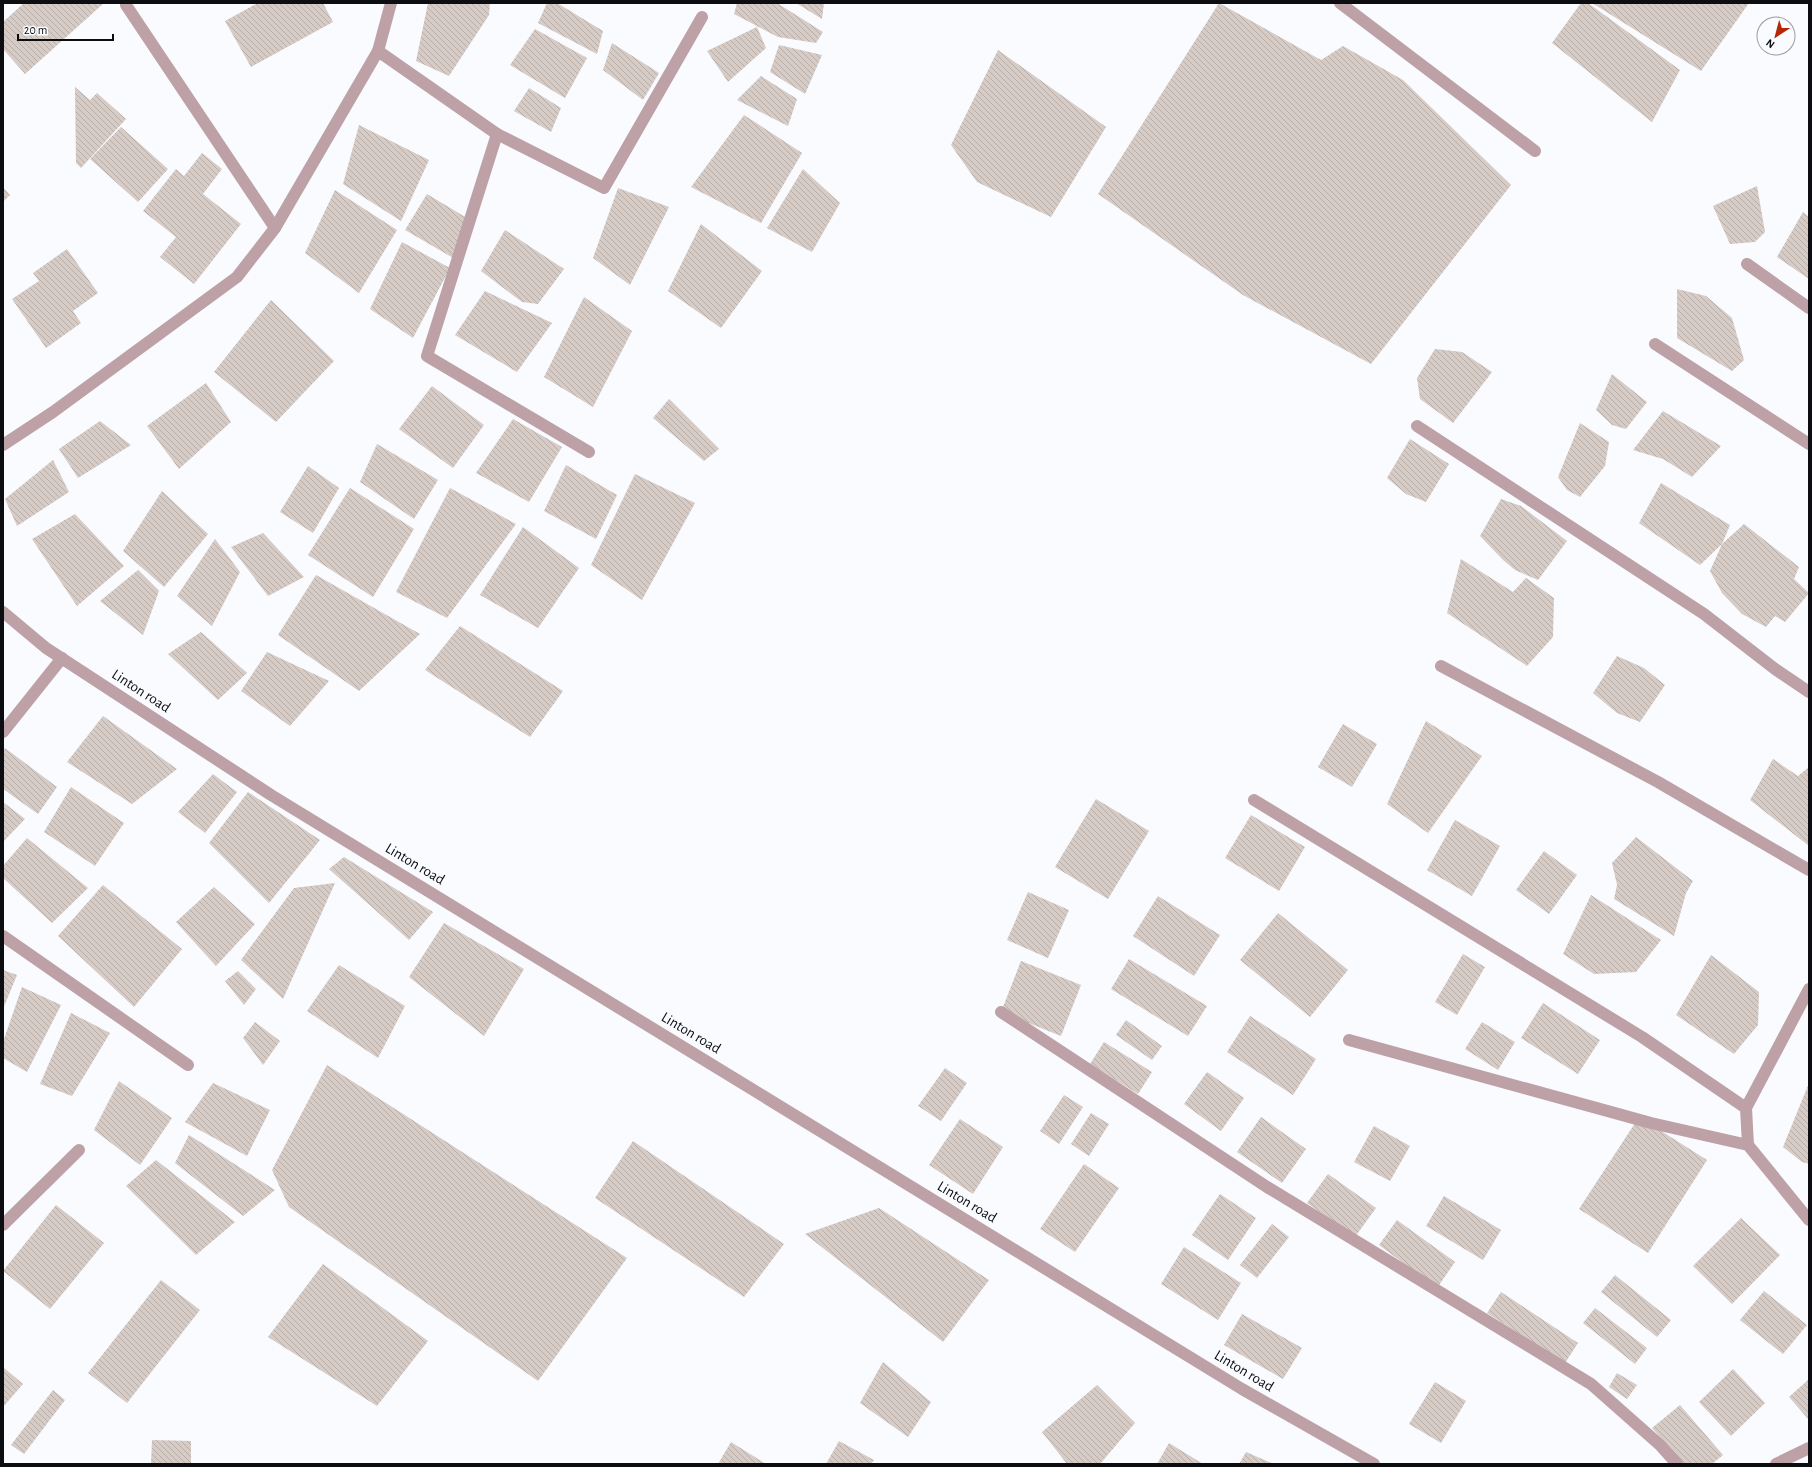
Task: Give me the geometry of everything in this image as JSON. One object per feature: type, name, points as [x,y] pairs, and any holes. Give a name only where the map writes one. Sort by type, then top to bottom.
[{"type":"street","points":[[3,445],[53,412],[237,277],[275,228],[378,51],[391,3]]},
{"type":"street","points":[[1340,3],[1536,151]]},
{"type":"street","points":[[126,5],[275,228]]},
{"type":"street","points":[[378,51],[497,134],[604,188],[702,17]]},
{"type":"street","points":[[497,134],[427,356],[589,452]]},
{"type":"street","points":[[1748,264],[1809,308]]},
{"type":"street","points":[[1655,344],[1809,444]]},
{"type":"street","points":[[1417,426],[1704,614],[1775,669],[1809,692]]},
{"type":"street","name":"Linton road","points":[[3,612],[46,648],[271,795],[1235,1385],[1374,1464]]},
{"type":"street","points":[[3,732],[62,658]]},
{"type":"street","points":[[1441,666],[1658,782],[1809,870]]},
{"type":"street","points":[[1254,800],[1642,1038],[1746,1108]]},
{"type":"street","points":[[3,936],[188,1065]]},
{"type":"street","points":[[1809,988],[1746,1108],[1748,1145],[1809,1220]]},
{"type":"street","points":[[1001,1012],[1267,1187],[1591,1384],[1660,1445],[1677,1464]]},
{"type":"street","points":[[1349,1040],[1651,1123],[1748,1145]]},
{"type":"street","points":[[3,1225],[79,1150]]},
{"type":"street","points":[[1776,1464],[1809,1448]]},
{"type":"building","points":[[24,3],[104,3],[25,74],[3,49],[3,22]]},
{"type":"building","points":[[258,3],[323,3],[333,22],[251,67],[225,21]]},
{"type":"building","points":[[428,3],[490,3],[489,15],[449,76],[416,61]]},
{"type":"building","points":[[547,3],[557,3],[603,31],[597,54],[538,23]]},
{"type":"building","points":[[737,3],[777,3],[823,32],[816,43],[778,37],[734,14]]},
{"type":"building","points":[[796,3],[824,3],[822,19]]},
{"type":"building","points":[[1219,3],[1321,60],[1343,46],[1403,80],[1511,185],[1371,364],[1243,295],[1098,194]]},
{"type":"building","points":[[1581,3],[1588,3],[1680,70],[1652,122],[1552,43]]},
{"type":"building","points":[[1592,3],[1749,3],[1701,71]]},
{"type":"building","points":[[757,27],[766,48],[728,82],[707,51]]},
{"type":"building","points":[[535,29],[587,58],[565,98],[510,65]]},
{"type":"building","points":[[612,43],[659,73],[643,100],[603,70]]},
{"type":"building","points":[[779,45],[822,55],[805,94],[770,72]]},
{"type":"building","points":[[998,50],[1106,127],[1051,217],[977,182],[951,145]]},
{"type":"building","points":[[761,76],[797,99],[788,126],[737,100]]},
{"type":"building","points":[[75,87],[90,100],[97,93],[126,119],[81,168],[76,163]]},
{"type":"building","points":[[529,88],[561,108],[551,132],[514,111]]},
{"type":"building","points":[[744,115],[802,153],[761,223],[691,187]]},
{"type":"building","points":[[359,125],[429,160],[401,221],[343,184]]},
{"type":"building","points":[[121,127],[168,169],[138,202],[90,159]]},
{"type":"building","points":[[202,153],[222,169],[203,194],[241,224],[194,284],[160,257],[176,237],[143,211],[176,169],[184,176]]},
{"type":"building","points":[[803,169],[840,203],[812,252],[767,228]]},
{"type":"building","points":[[1757,186],[1765,232],[1755,242],[1730,244],[1713,206]]},
{"type":"building","points":[[3,187],[10,195],[3,202]]},
{"type":"building","points":[[618,188],[669,207],[630,285],[593,258]]},
{"type":"building","points":[[335,190],[397,230],[359,293],[305,253]]},
{"type":"building","points":[[427,194],[467,218],[455,259],[405,230]]},
{"type":"building","points":[[1803,212],[1809,217],[1809,279],[1777,257]]},
{"type":"building","points":[[701,224],[762,271],[721,328],[668,291]]},
{"type":"building","points":[[505,230],[564,269],[538,304],[522,302],[481,271]]},
{"type":"building","points":[[402,242],[450,268],[413,338],[370,309]]},
{"type":"building","points":[[67,249],[98,293],[73,311],[81,323],[46,348],[12,299],[39,281],[33,273]]},
{"type":"building","points":[[1677,289],[1706,296],[1732,318],[1744,360],[1732,371],[1677,338]]},
{"type":"building","points":[[485,291],[552,323],[517,372],[455,335]]},
{"type":"building","points":[[584,297],[632,331],[593,407],[544,377]]},
{"type":"building","points":[[271,300],[334,361],[276,422],[214,372]]},
{"type":"building","points":[[1435,349],[1462,352],[1492,372],[1453,423],[1420,399],[1417,378]]},
{"type":"building","points":[[1612,374],[1647,402],[1626,429],[1612,425],[1596,410]]},
{"type":"building","points":[[206,383],[231,422],[179,469],[147,426]]},
{"type":"building","points":[[432,386],[484,425],[453,468],[399,429]]},
{"type":"building","points":[[669,399],[719,449],[704,461],[653,418]]},
{"type":"building","points":[[1663,411],[1721,446],[1692,477],[1663,459],[1633,450]]},
{"type":"building","points":[[513,419],[562,447],[529,502],[476,473]]},
{"type":"building","points":[[100,421],[131,445],[78,478],[59,449]]},
{"type":"building","points":[[1580,423],[1609,442],[1605,466],[1580,497],[1567,490],[1558,477]]},
{"type":"building","points":[[1410,439],[1449,464],[1426,502],[1406,494],[1387,478]]},
{"type":"building","points":[[377,444],[438,480],[414,519],[360,482]]},
{"type":"building","points":[[53,460],[69,492],[17,526],[5,499]]},
{"type":"building","points":[[566,465],[617,495],[596,539],[544,511]]},
{"type":"building","points":[[308,466],[339,488],[313,533],[280,512]]},
{"type":"building","points":[[635,474],[695,503],[642,600],[591,565]]},
{"type":"building","points":[[1661,483],[1730,525],[1722,544],[1700,565],[1639,523]]},
{"type":"building","points":[[350,488],[414,529],[373,597],[308,555]]},
{"type":"building","points":[[450,488],[516,524],[447,618],[396,592]]},
{"type":"building","points":[[162,491],[208,534],[164,587],[123,551]]},
{"type":"building","points":[[1501,499],[1521,506],[1567,541],[1538,580],[1515,570],[1480,536]]},
{"type":"building","points":[[75,514],[124,566],[77,606],[32,539]]},
{"type":"building","points":[[1744,524],[1799,567],[1794,579],[1809,593],[1785,622],[1775,616],[1766,627],[1742,614],[1722,593],[1710,571],[1722,544]]},
{"type":"building","points":[[523,527],[579,568],[538,628],[480,595]]},
{"type":"building","points":[[263,533],[304,577],[268,596],[231,547]]},
{"type":"building","points":[[215,539],[240,572],[212,626],[177,596]]},
{"type":"building","points":[[1461,559],[1513,592],[1526,578],[1554,598],[1553,637],[1527,666],[1447,613]]},
{"type":"building","points":[[138,570],[159,591],[143,635],[100,601]]},
{"type":"building","points":[[316,575],[420,634],[359,691],[278,635]]},
{"type":"building","points":[[460,626],[563,691],[530,737],[425,670]]},
{"type":"building","points":[[201,632],[247,673],[218,700],[168,654]]},
{"type":"building","points":[[267,652],[329,681],[290,726],[241,691]]},
{"type":"building","points":[[1617,656],[1644,668],[1665,685],[1640,722],[1617,713],[1593,693]]},
{"type":"building","points":[[103,716],[177,769],[132,804],[67,762]]},
{"type":"building","points":[[1426,721],[1482,756],[1428,833],[1387,804]]},
{"type":"building","points":[[1343,724],[1377,744],[1352,787],[1318,767]]},
{"type":"building","points":[[5,748],[57,787],[38,814],[3,789],[3,752]]},
{"type":"building","points":[[1773,759],[1798,776],[1809,767],[1809,846],[1750,800]]},
{"type":"building","points":[[213,774],[237,792],[205,833],[178,812]]},
{"type":"building","points":[[71,787],[124,823],[95,866],[44,832]]},
{"type":"building","points":[[248,792],[320,840],[269,903],[209,843]]},
{"type":"building","points":[[1096,799],[1149,831],[1108,899],[1055,867]]},
{"type":"building","points":[[3,802],[25,819],[3,842]]},
{"type":"building","points":[[1251,815],[1305,847],[1279,891],[1225,858]]},
{"type":"building","points":[[1455,820],[1500,846],[1472,896],[1427,870]]},
{"type":"building","points":[[1636,837],[1693,881],[1686,893],[1674,936],[1614,899],[1617,885],[1612,863]]},
{"type":"building","points":[[27,838],[88,888],[52,923],[3,878],[3,866]]},
{"type":"building","points":[[1544,851],[1577,875],[1549,914],[1516,890]]},
{"type":"building","points":[[344,857],[433,912],[409,940],[329,869]]},
{"type":"building","points":[[335,883],[283,999],[241,960],[294,888]]},
{"type":"building","points":[[103,885],[182,949],[134,1007],[58,936]]},
{"type":"building","points":[[214,887],[255,924],[216,966],[176,922]]},
{"type":"building","points":[[1028,892],[1069,910],[1048,958],[1007,940]]},
{"type":"building","points":[[1591,895],[1661,940],[1636,972],[1594,974],[1563,954]]},
{"type":"building","points":[[1158,896],[1220,935],[1194,976],[1133,936]]},
{"type":"building","points":[[1278,913],[1348,970],[1310,1017],[1240,960]]},
{"type":"building","points":[[444,923],[524,969],[484,1036],[409,977]]},
{"type":"building","points":[[1463,954],[1485,967],[1457,1015],[1435,1002]]},
{"type":"building","points":[[1711,955],[1759,992],[1758,1025],[1734,1054],[1676,1015]]},
{"type":"building","points":[[1129,959],[1207,1006],[1188,1036],[1111,989]]},
{"type":"building","points":[[1021,961],[1081,985],[1061,1036],[1001,1012]]},
{"type":"building","points":[[339,965],[405,1006],[378,1058],[307,1011]]},
{"type":"building","points":[[3,970],[17,975],[3,1009]]},
{"type":"building","points":[[238,971],[256,989],[244,1005],[225,981]]},
{"type":"building","points":[[22,987],[61,1005],[27,1072],[3,1058],[3,1042]]},
{"type":"building","points":[[1543,1003],[1600,1040],[1578,1074],[1521,1038]]},
{"type":"building","points":[[71,1013],[110,1033],[72,1096],[40,1084]]},
{"type":"building","points":[[1250,1016],[1316,1059],[1293,1095],[1227,1052]]},
{"type":"building","points":[[1126,1020],[1162,1046],[1152,1060],[1116,1035]]},
{"type":"building","points":[[255,1022],[280,1041],[263,1065],[243,1038]]},
{"type":"building","points":[[1482,1022],[1515,1042],[1498,1070],[1465,1049]]},
{"type":"building","points":[[1104,1042],[1152,1072],[1138,1094],[1090,1064]]},
{"type":"building","points":[[327,1065],[627,1258],[538,1381],[289,1207],[272,1170]]},
{"type":"building","points":[[945,1068],[967,1083],[941,1121],[918,1106]]},
{"type":"building","points":[[1207,1072],[1244,1098],[1221,1131],[1184,1104]]},
{"type":"building","points":[[119,1081],[172,1118],[140,1165],[94,1130]]},
{"type":"building","points":[[213,1083],[270,1110],[247,1156],[185,1122]]},
{"type":"building","points":[[1809,1083],[1809,1164],[1802,1162],[1783,1147]]},
{"type":"building","points":[[1064,1095],[1083,1107],[1059,1144],[1040,1131]]},
{"type":"building","points":[[1091,1113],[1109,1124],[1089,1156],[1071,1144]]},
{"type":"building","points":[[1261,1117],[1306,1149],[1282,1183],[1237,1152]]},
{"type":"building","points":[[1639,1117],[1707,1160],[1648,1253],[1579,1209]]},
{"type":"building","points":[[960,1119],[1003,1147],[973,1194],[929,1165]]},
{"type":"building","points":[[1374,1126],[1410,1146],[1390,1181],[1354,1162]]},
{"type":"building","points":[[189,1135],[275,1190],[243,1216],[175,1163]]},
{"type":"building","points":[[633,1141],[784,1244],[744,1297],[595,1198]]},
{"type":"building","points":[[156,1160],[235,1222],[196,1255],[126,1186]]},
{"type":"building","points":[[1084,1164],[1119,1188],[1075,1252],[1040,1229]]},
{"type":"building","points":[[1328,1174],[1376,1208],[1355,1237],[1307,1203]]},
{"type":"building","points":[[1220,1194],[1256,1218],[1228,1260],[1192,1235]]},
{"type":"building","points":[[1444,1196],[1501,1230],[1483,1260],[1426,1226]]},
{"type":"building","points":[[56,1205],[104,1243],[50,1309],[3,1271]]},
{"type":"building","points":[[879,1208],[989,1280],[943,1342],[805,1234]]},
{"type":"building","points":[[1741,1218],[1780,1255],[1732,1304],[1693,1266]]},
{"type":"building","points":[[1397,1220],[1455,1262],[1437,1288],[1379,1245]]},
{"type":"building","points":[[1272,1224],[1289,1237],[1257,1278],[1240,1265]]},
{"type":"building","points":[[1184,1247],[1241,1283],[1218,1320],[1161,1284]]},
{"type":"building","points":[[323,1264],[428,1341],[377,1406],[268,1337]]},
{"type":"building","points":[[1615,1275],[1671,1320],[1657,1337],[1601,1292]]},
{"type":"building","points":[[161,1280],[200,1310],[127,1403],[88,1373]]},
{"type":"building","points":[[1764,1291],[1807,1325],[1783,1354],[1740,1320]]},
{"type":"building","points":[[1501,1292],[1578,1343],[1565,1363],[1487,1313]]},
{"type":"building","points":[[1595,1308],[1647,1348],[1635,1364],[1583,1323]]},
{"type":"building","points":[[1242,1314],[1302,1348],[1283,1379],[1224,1345]]},
{"type":"building","points":[[883,1362],[931,1402],[908,1437],[860,1403]]},
{"type":"building","points":[[3,1367],[23,1384],[3,1407]]},
{"type":"building","points":[[1733,1369],[1765,1403],[1731,1436],[1699,1402]]},
{"type":"building","points":[[1617,1373],[1637,1385],[1627,1399],[1609,1387]]},
{"type":"building","points":[[1809,1379],[1809,1420],[1789,1397]]},
{"type":"building","points":[[1435,1382],[1466,1401],[1441,1443],[1409,1424]]},
{"type":"building","points":[[1097,1385],[1135,1423],[1100,1464],[1067,1464],[1042,1432]]},
{"type":"building","points":[[53,1390],[65,1400],[24,1454],[11,1445]]},
{"type":"building","points":[[1680,1405],[1723,1455],[1712,1464],[1683,1464],[1652,1428]]},
{"type":"building","points":[[152,1440],[191,1441],[191,1464],[151,1464]]},
{"type":"building","points":[[839,1441],[874,1460],[871,1464],[826,1464]]},
{"type":"building","points":[[731,1442],[766,1464],[718,1464]]},
{"type":"building","points":[[1169,1443],[1203,1464],[1157,1464]]},
{"type":"building","points":[[1246,1452],[1274,1464],[1239,1464]]}]
